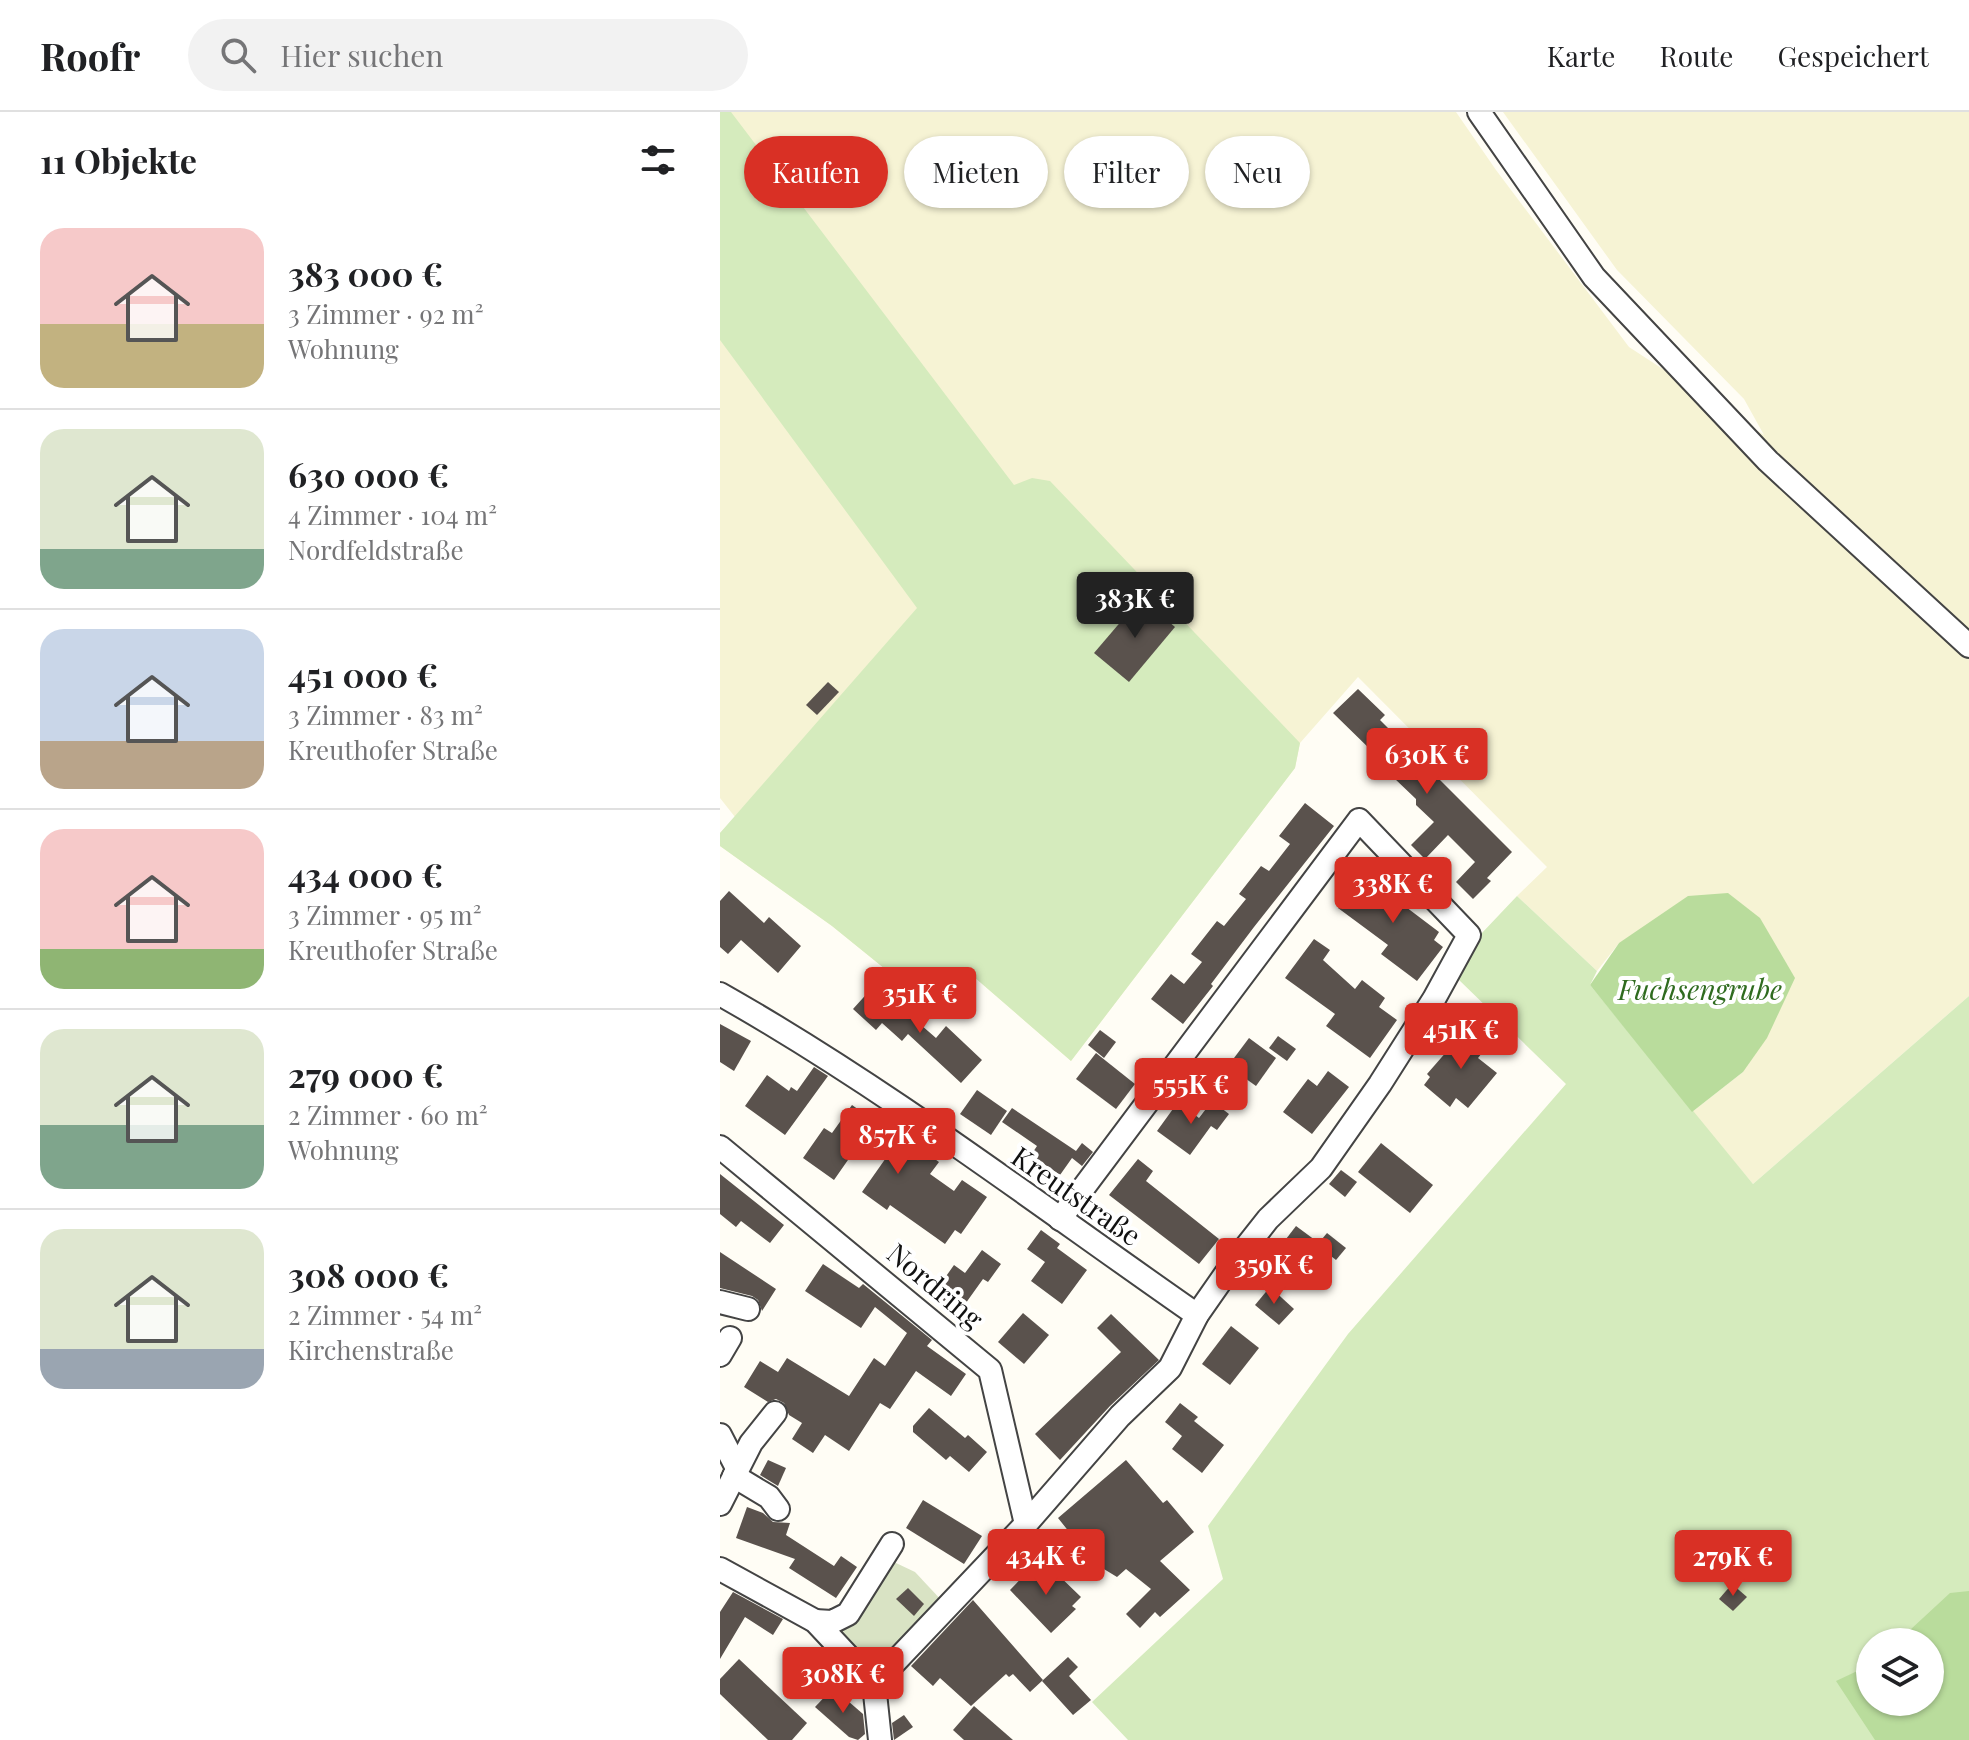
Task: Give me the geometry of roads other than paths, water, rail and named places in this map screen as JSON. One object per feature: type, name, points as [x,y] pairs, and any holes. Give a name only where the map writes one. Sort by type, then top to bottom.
[{"type":"street","points":[[1479,112],[1594,277],[1768,461],[1969,646]]},
{"type":"street","points":[[874,1684],[1026,1524],[1120,1416],[1170,1368],[1197,1315],[1268,1219],[1321,1168],[1380,1084],[1469,935],[1359,820],[1060,1219]]},
{"type":"street","name":"Kreutstraße","points":[[720,994],[771,1023],[885,1098],[1197,1315]]},
{"type":"street","name":"Nordring","points":[[720,1147],[990,1370],[1026,1524]]},
{"type":"street","points":[[720,1302],[748,1309]]},
{"type":"street","points":[[720,1504],[751,1443],[775,1413]]},
{"type":"street","points":[[720,1435],[736,1472],[769,1497],[778,1509]]},
{"type":"street","points":[[815,1621],[832,1622],[848,1614],[892,1544]]},
{"type":"street","points":[[720,1569],[815,1621],[874,1684],[880,1740]]},
{"type":"park label","name":"Fuchsengrube","points":[[1700,988]]}]
